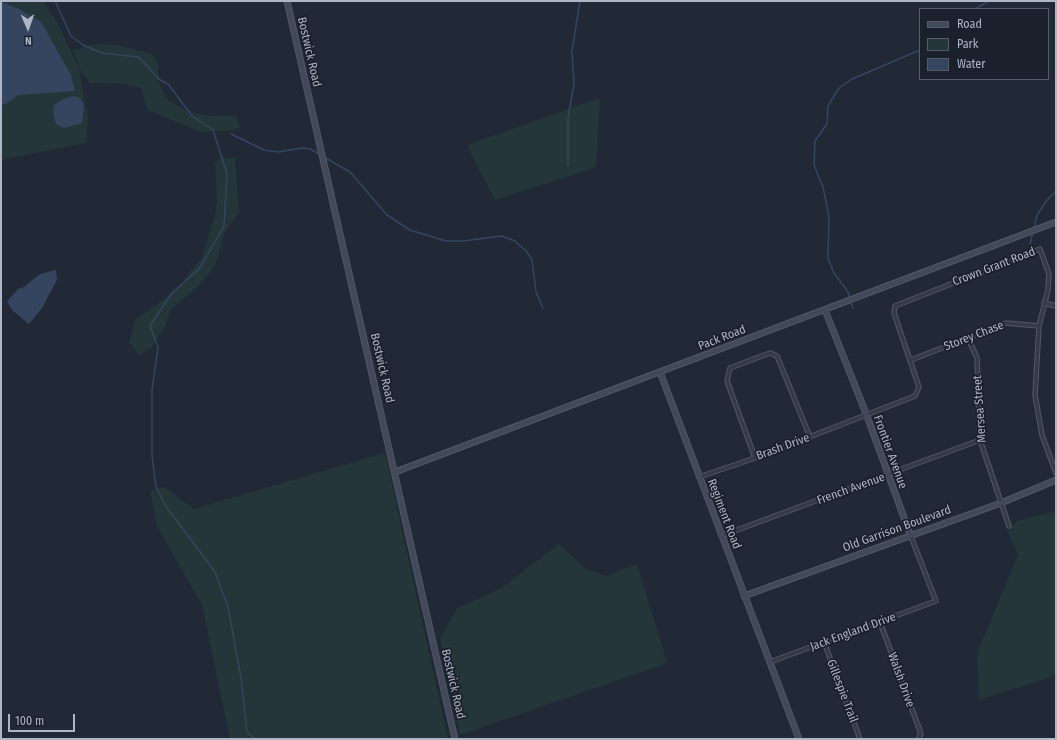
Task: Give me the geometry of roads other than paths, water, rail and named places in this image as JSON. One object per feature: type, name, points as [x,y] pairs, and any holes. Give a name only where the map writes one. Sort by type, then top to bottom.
[{"type":"street","name":"Bostwick Road","points":[[287,1],[455,739]]},
{"type":"street","name":"Pack Road","points":[[395,472],[1056,222]]},
{"type":"street","name":"Crown Grant Road","points":[[867,416],[915,396],[919,388],[911,360],[894,313],[895,306],[1040,249],[1049,274],[1039,326],[1035,395],[1042,435],[1056,473]]},
{"type":"street","points":[[1044,303],[1056,306]]},
{"type":"street","name":"Frontier Avenue","points":[[825,310],[867,416],[887,475],[936,602]]},
{"type":"street","name":"Storey Chase","points":[[911,360],[1006,323],[1039,326]]},
{"type":"street","name":"Mersea Street","points":[[968,338],[977,358],[980,440],[1009,526]]},
{"type":"street","points":[[755,458],[727,381],[730,368],[743,363],[770,353],[777,356],[810,437]]},
{"type":"street","name":"Regiment Road","points":[[660,372],[799,739]]},
{"type":"street","name":"Brash Drive","points":[[699,477],[755,458],[867,416]]},
{"type":"street","name":"French Avenue","points":[[721,536],[980,440]]},
{"type":"street","name":"Old Garrison Boulevard","points":[[744,596],[910,534],[1001,503],[1056,480]]},
{"type":"street","name":"Jack England Drive","points":[[770,662],[936,602]]},
{"type":"street","name":"Walsh Drive","points":[[880,622],[920,731],[919,738]]},
{"type":"street","name":"Gillespie Trail","points":[[824,642],[860,739]]},
{"type":"water","points":[[1,2],[19,9],[41,22],[71,75],[75,91],[18,95],[4,105],[1,104]]},
{"type":"water","points":[[74,96],[80,98],[84,106],[82,123],[64,128],[56,124],[53,113],[54,105],[64,99]]},
{"type":"water","points":[[56,270],[57,280],[42,308],[29,324],[12,310],[7,301],[18,289],[24,287],[40,274]]},
{"type":"waterway","points":[[55,1],[71,36],[83,45],[102,53],[139,57],[159,79],[169,85],[192,116],[213,130],[227,174],[224,226],[200,268],[172,293],[150,326],[158,347],[152,390],[152,456],[156,487],[165,505],[215,572],[228,607],[241,678],[247,732],[255,739]]},
{"type":"waterway","points":[[568,165],[568,118],[574,84],[572,51],[580,1]]},
{"type":"waterway","points":[[977,8],[989,1]]},
{"type":"waterway","points":[[850,298],[848,292],[834,273],[828,259],[829,217],[823,187],[814,165],[815,141],[827,124],[828,106],[839,88],[852,79],[919,50]]},
{"type":"waterway","points":[[231,134],[264,150],[279,152],[301,148],[310,149],[321,155]]},
{"type":"waterway","points":[[324,157],[350,172],[387,215],[410,230],[446,241],[463,241],[502,236],[515,241],[527,252],[532,260],[536,292],[543,308]]},
{"type":"waterway","points":[[1034,228],[1037,215],[1047,200],[1056,191]]},
{"type":"waterway","points":[[1030,244],[1033,232]]},
{"type":"waterway","points":[[851,302],[853,308]]}]
